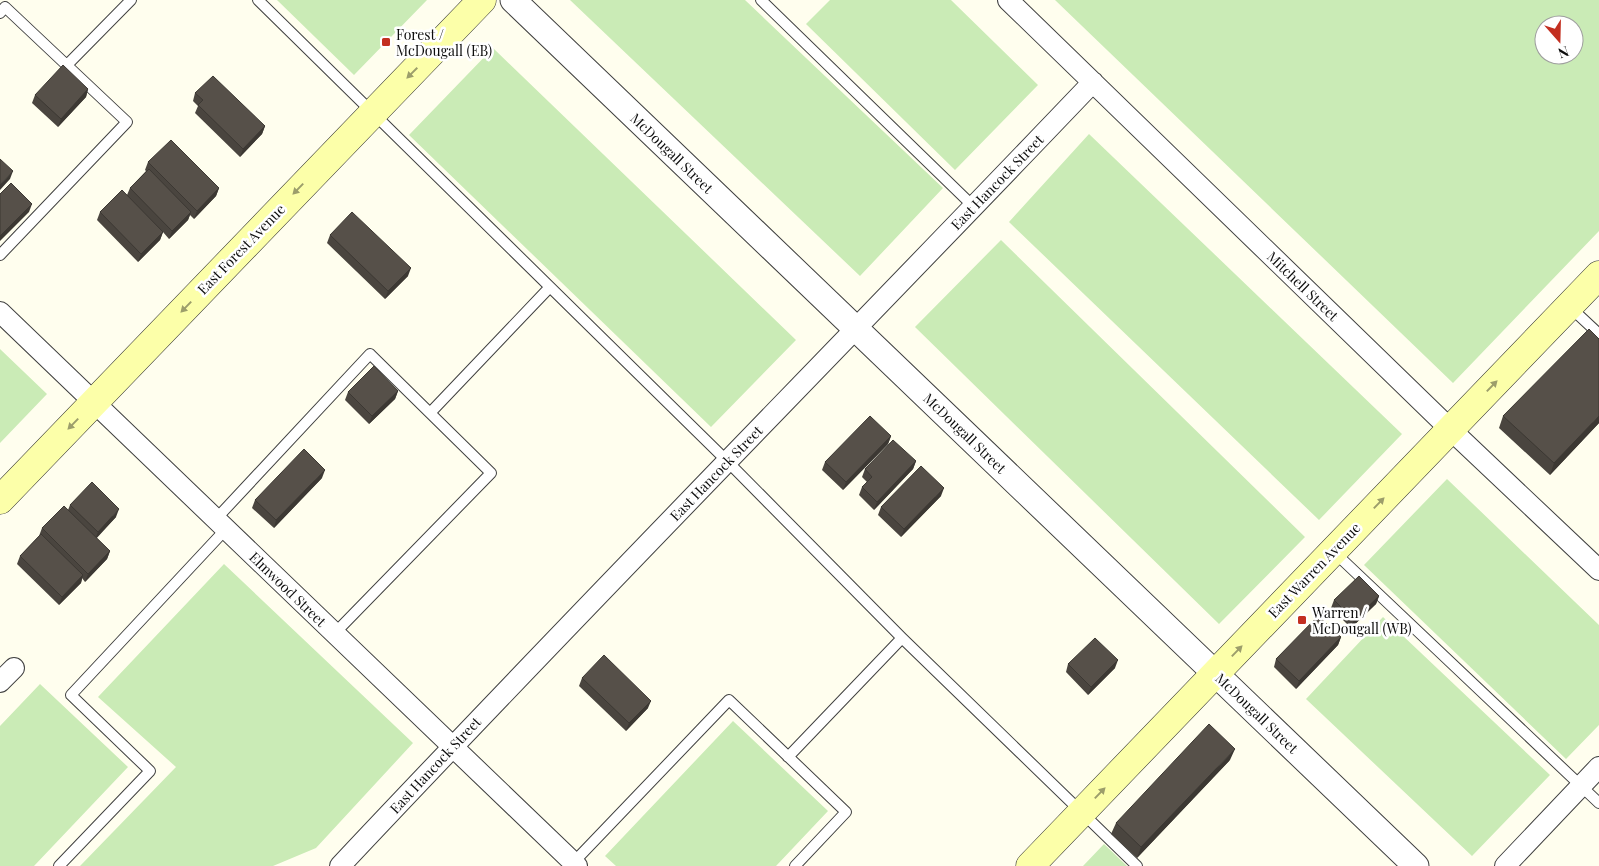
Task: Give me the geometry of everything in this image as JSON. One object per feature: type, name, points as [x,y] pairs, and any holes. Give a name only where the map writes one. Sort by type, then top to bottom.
[{"type":"main road","name":"East Forest Avenue","points":[[0,500],[482,0]]},
{"type":"main road","name":"East Warren Avenue","points":[[1030,866],[1599,275]]},
{"type":"street","name":"McDougall Street","points":[[513,0],[1416,866]]},
{"type":"street","name":"Mitchell Street","points":[[1008,0],[1450,429],[1599,570]]},
{"type":"street","name":"East Hancock Street","points":[[340,866],[1093,82]]},
{"type":"street","name":"Elmwood Street","points":[[0,312],[575,864]]},
{"type":"street","points":[[0,682],[14,668]]},
{"type":"street","points":[[1505,866],[1599,767]]},
{"type":"lane","points":[[67,65],[131,0]]},
{"type":"lane","points":[[258,0],[727,461],[902,638],[1137,866]]},
{"type":"lane","points":[[761,0],[974,207]]},
{"type":"lane","points":[[0,13],[5,7],[127,122],[0,255]]},
{"type":"lane","points":[[430,413],[550,287]]},
{"type":"lane","points":[[1569,306],[1599,334]]},
{"type":"lane","points":[[59,866],[150,771],[70,695],[370,354],[491,473],[334,633]]},
{"type":"lane","points":[[1333,551],[1599,803]]},
{"type":"lane","points":[[788,756],[902,638]]},
{"type":"lane","points":[[575,864],[729,700],[846,812],[795,866]]},
{"type":"green space","points":[[277,0],[427,0],[354,75]]},
{"type":"green space","points":[[570,0],[745,0],[943,188],[860,276]]},
{"type":"green space","points":[[830,0],[951,0],[1038,85],[955,170],[806,24]]},
{"type":"green space","points":[[1055,0],[1599,0],[1599,231],[1453,383]]},
{"type":"green space","points":[[493,48],[796,340],[711,427],[409,135]]},
{"type":"green space","points":[[1089,134],[1402,434],[1319,520],[1009,222]]},
{"type":"green space","points":[[1001,240],[1305,537],[1219,624],[915,327]]},
{"type":"green space","points":[[0,349],[47,394],[0,443]]},
{"type":"green space","points":[[1447,479],[1599,625],[1599,725],[1566,759],[1364,565]]},
{"type":"green space","points":[[224,564],[413,743],[316,848],[273,866],[80,866],[176,767],[98,697]]},
{"type":"green space","points":[[1383,617],[1550,775],[1472,856],[1306,699]]},
{"type":"green space","points":[[40,684],[128,767],[34,866],[0,866],[0,726]]},
{"type":"green space","points":[[733,721],[828,811],[776,866],[616,866],[605,856]]},
{"type":"green space","points":[[1104,844],[1127,866],[1083,866]]},
{"type":"building","points":[[63,65],[88,89],[61,119],[35,95]]},
{"type":"building","points":[[213,76],[265,126],[243,149],[198,105],[203,100],[195,93]]},
{"type":"building","points":[[171,140],[219,188],[197,211],[148,162]]},
{"type":"building","points":[[0,159],[13,171],[0,185]]},
{"type":"building","points":[[149,169],[191,212],[172,231],[130,188]]},
{"type":"building","points":[[11,183],[32,204],[0,236],[0,194]]},
{"type":"building","points":[[122,190],[163,232],[141,254],[100,212]]},
{"type":"building","points":[[352,212],[411,268],[388,291],[330,235]]},
{"type":"building","points":[[1589,329],[1599,339],[1599,416],[1554,463],[1503,416]]},
{"type":"building","points":[[374,366],[398,391],[372,416],[348,392]]},
{"type":"building","points":[[870,416],[891,436],[846,482],[825,462]]},
{"type":"building","points":[[893,440],[916,461],[877,502],[862,487],[872,477],[865,469]]},
{"type":"building","points":[[304,449],[325,470],[276,520],[255,500]]},
{"type":"building","points":[[921,466],[944,488],[904,529],[881,507]]},
{"type":"building","points":[[92,482],[119,509],[98,532],[70,505]]},
{"type":"building","points":[[64,506],[110,551],[88,574],[42,528]]},
{"type":"building","points":[[41,534],[83,575],[62,597],[20,556]]},
{"type":"building","points":[[1359,576],[1379,596],[1354,620],[1334,600]]},
{"type":"building","points":[[1318,616],[1341,637],[1299,681],[1276,659]]},
{"type":"building","points":[[1095,638],[1118,660],[1091,687],[1068,664]]},
{"type":"building","points":[[604,655],[651,701],[629,723],[582,678]]},
{"type":"building","points":[[1209,724],[1235,749],[1141,847],[1116,823]]},
{"type":"place","name":"Forest / McDougall (EB)","points":[[386,42]]},
{"type":"place","name":"Warren / McDougall (WB)","points":[[1302,620]]}]
